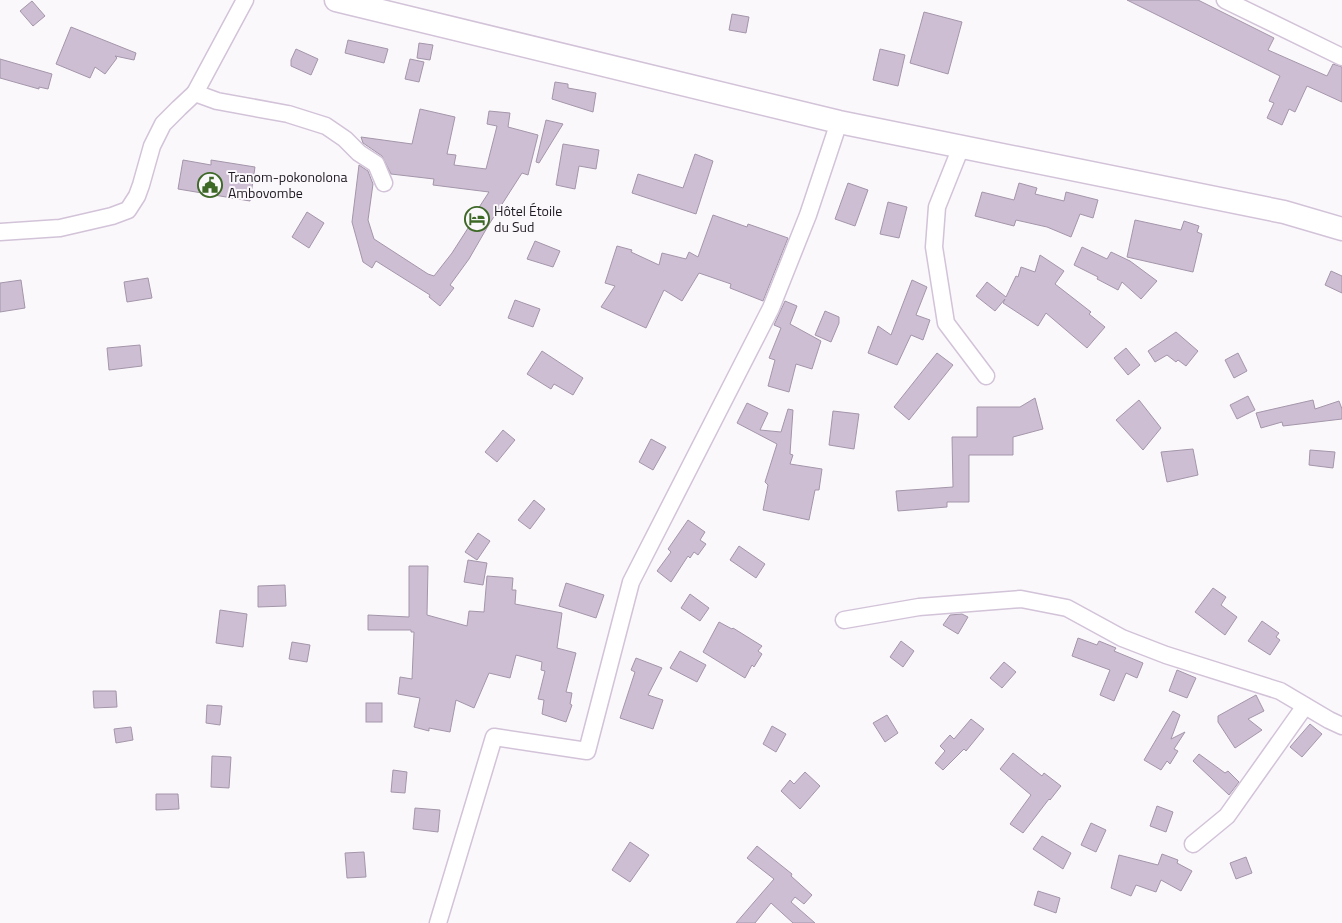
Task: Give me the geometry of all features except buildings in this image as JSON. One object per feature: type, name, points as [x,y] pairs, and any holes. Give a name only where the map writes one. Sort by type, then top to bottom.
[{"type":"main road","points":[[336,0],[839,122],[1284,212],[1342,229]]},
{"type":"street","points":[[0,232],[60,228],[112,216],[128,210],[137,196],[152,146],[163,124],[195,93],[245,0]]},
{"type":"street","points":[[1225,0],[1342,57]]},
{"type":"street","points":[[195,93],[217,101],[288,114],[326,126],[376,164],[384,183]]},
{"type":"street","points":[[438,923],[494,737],[587,751],[631,582],[771,308],[808,215],[839,122]]},
{"type":"street","points":[[961,147],[937,207],[934,247],[946,323],[986,376]]},
{"type":"street","points":[[844,620],[919,607],[1021,599],[1067,608],[1122,638],[1166,655],[1280,691],[1342,726]]},
{"type":"street","points":[[1193,844],[1226,816],[1305,706]]},
{"type":"place","name":"Tranom-pokonolona Ambovombe","points":[[210,185]]},
{"type":"place","name":"Hôtel Étoile du Sud","points":[[477,219]]}]
